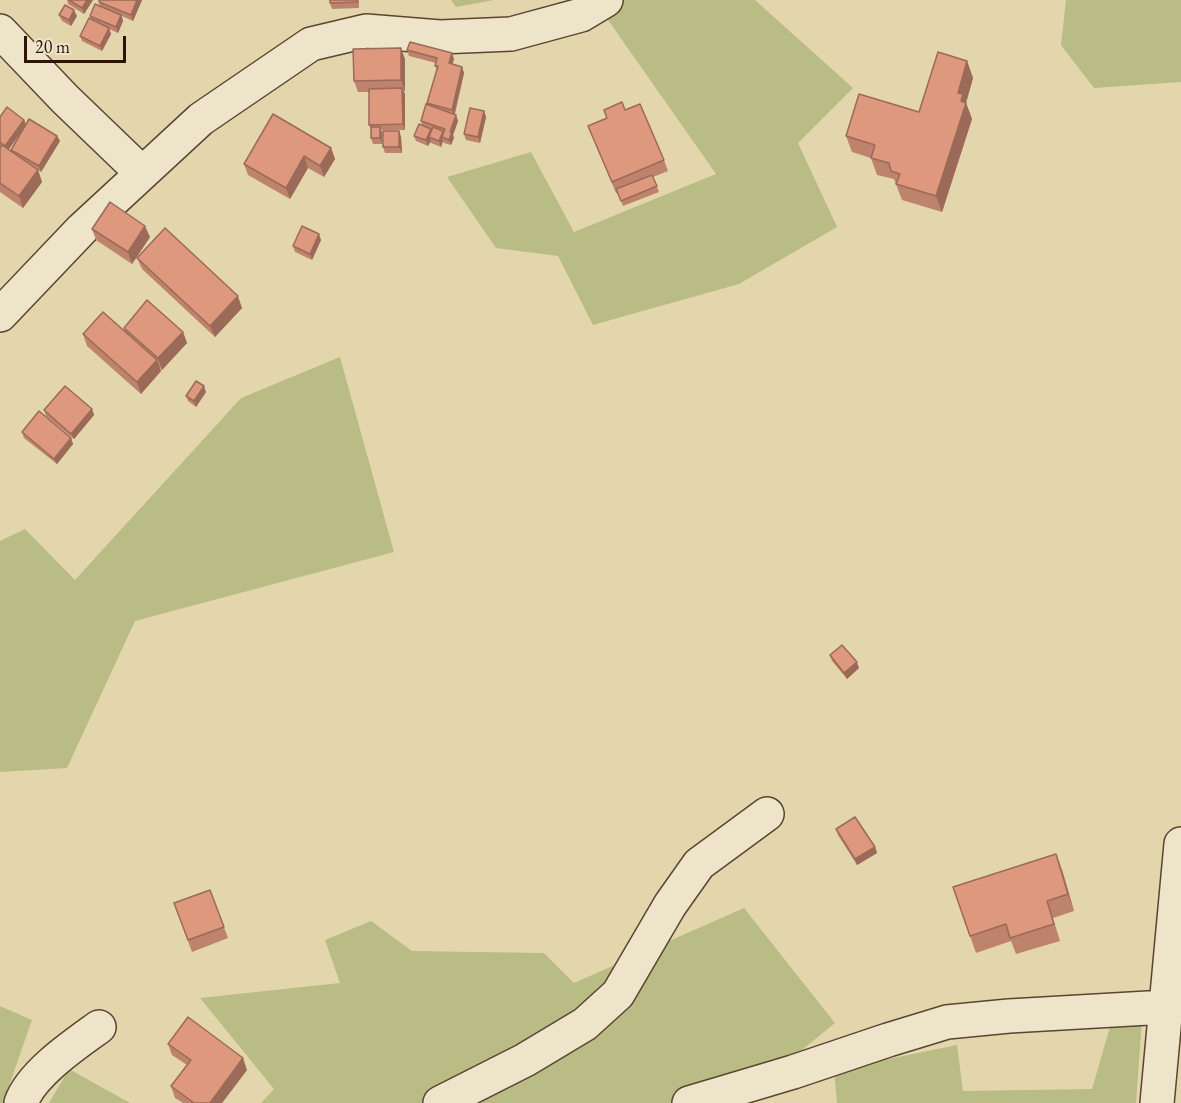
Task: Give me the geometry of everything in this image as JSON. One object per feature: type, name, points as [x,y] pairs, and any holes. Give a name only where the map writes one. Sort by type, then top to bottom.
[{"type":"street","points":[[0,315],[82,229],[201,119],[311,44],[366,31],[440,37],[511,34],[581,15],[606,0]]},
{"type":"street","points":[[0,31],[65,99],[142,173]]},
{"type":"street","points":[[440,1103],[525,1060],[585,1024],[618,994],[670,905],[699,864],[766,814]]},
{"type":"street","points":[[1157,1103],[1181,844]]},
{"type":"street","points":[[689,1103],[947,1022],[1166,1007]]},
{"type":"street","points":[[21,1103],[25,1093],[60,1056],[99,1027]]},
{"type":"green space","points":[[451,0],[494,0],[456,7]]},
{"type":"green space","points":[[594,0],[755,0],[853,88],[798,143],[837,227],[739,284],[593,325],[558,256],[496,248],[447,177],[531,152],[574,232],[716,174]]},
{"type":"green space","points":[[1066,0],[1181,0],[1181,82],[1094,88],[1061,45]]},
{"type":"green space","points":[[340,357],[394,552],[135,621],[67,768],[0,772],[0,541],[25,529],[75,580],[241,398]]},
{"type":"green space","points":[[744,908],[835,1023],[737,1103],[261,1103],[274,1089],[200,998],[340,983],[325,940],[371,921],[412,951],[544,953],[574,983]]},
{"type":"green space","points":[[1144,993],[1136,1103],[837,1103],[834,1070],[957,1045],[963,1091],[1092,1089],[1119,996]]},
{"type":"green space","points":[[0,1006],[32,1020],[3,1103],[0,1103]]},
{"type":"green space","points":[[69,1069],[130,1103],[49,1103]]},
{"type":"building","points":[[69,0],[87,0],[82,8]]},
{"type":"building","points":[[99,0],[137,0],[131,15],[99,2]]},
{"type":"building","points":[[330,0],[357,0],[357,2],[330,3]]},
{"type":"building","points":[[95,4],[121,15],[116,27],[90,16]]},
{"type":"building","points":[[65,5],[74,10],[69,20],[59,15]]},
{"type":"building","points":[[89,18],[109,28],[100,46],[80,36]]},
{"type":"building","points":[[410,42],[452,53],[449,63],[462,67],[452,110],[427,103],[438,66],[435,66],[437,58],[407,50]]},
{"type":"building","points":[[401,48],[401,80],[354,81],[353,49]]},
{"type":"building","points":[[938,52],[967,61],[958,93],[963,94],[961,101],[966,103],[936,196],[896,184],[900,174],[891,171],[889,163],[871,158],[875,145],[846,136],[859,94],[919,112]]},
{"type":"building","points":[[402,88],[403,124],[369,125],[369,89]]},
{"type":"building","points":[[622,102],[625,110],[640,104],[664,160],[612,182],[588,126],[607,118],[604,110]]},
{"type":"building","points":[[426,104],[456,115],[449,140],[442,137],[445,129],[421,121]]},
{"type":"building","points":[[7,107],[24,120],[5,146],[0,142],[0,117]]},
{"type":"building","points":[[470,108],[484,111],[478,137],[464,134]]},
{"type":"building","points":[[273,114],[331,148],[320,166],[304,156],[286,188],[244,164]]},
{"type":"building","points":[[29,119],[57,136],[39,166],[11,150]]},
{"type":"building","points":[[419,124],[431,129],[426,140],[414,136]]},
{"type":"building","points":[[371,127],[380,127],[380,138],[371,138]]},
{"type":"building","points":[[433,127],[443,131],[439,141],[429,137]]},
{"type":"building","points":[[383,131],[399,131],[399,147],[383,147]]},
{"type":"building","points":[[2,145],[38,170],[19,196],[0,183],[0,148]]},
{"type":"building","points":[[652,175],[657,186],[621,201],[616,189]]},
{"type":"building","points":[[110,202],[145,226],[128,252],[92,229]]},
{"type":"building","points":[[302,226],[319,234],[310,254],[293,246]]},
{"type":"building","points":[[165,228],[238,296],[210,326],[137,258]]},
{"type":"building","points":[[147,300],[183,332],[158,358],[124,328]]},
{"type":"building","points":[[103,312],[157,360],[137,382],[83,334]]},
{"type":"building","points":[[196,381],[204,386],[194,401],[186,396]]},
{"type":"building","points":[[65,386],[92,409],[71,434],[44,410]]},
{"type":"building","points":[[39,411],[71,438],[54,459],[22,432]]},
{"type":"building","points":[[842,645],[857,662],[844,673],[830,655]]},
{"type":"building","points":[[855,817],[875,847],[855,859],[836,829]]},
{"type":"building","points":[[1056,854],[1068,894],[1047,901],[1054,924],[1010,938],[1006,924],[970,936],[953,887]]},
{"type":"building","points":[[210,890],[224,927],[188,940],[174,903]]},
{"type":"building","points":[[188,1017],[243,1058],[210,1103],[194,1103],[171,1086],[191,1060],[168,1044]]}]
